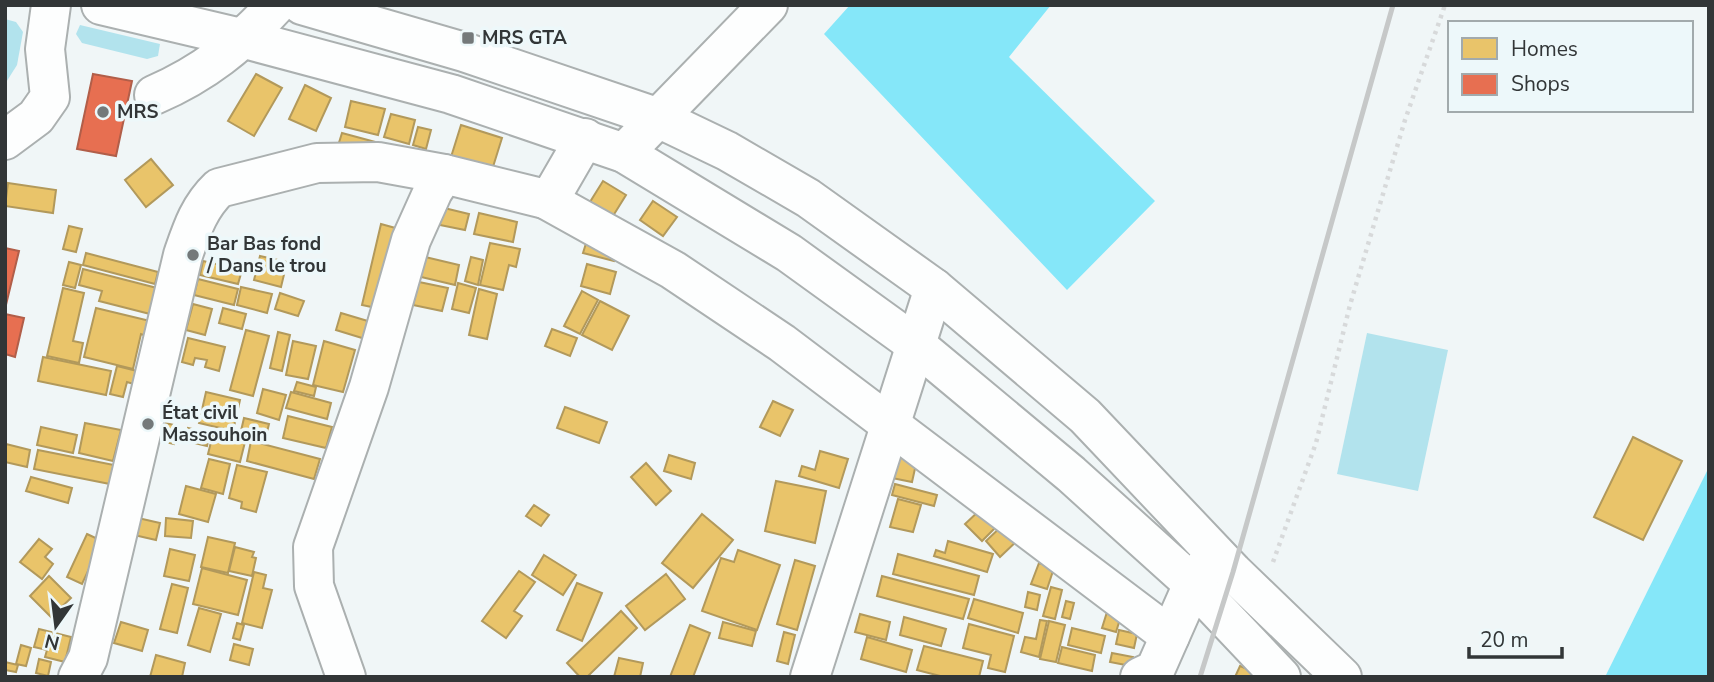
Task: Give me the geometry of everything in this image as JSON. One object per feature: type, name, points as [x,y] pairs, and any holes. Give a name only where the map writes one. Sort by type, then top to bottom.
[{"type":"street","points":[[5,141],[36,117],[50,97],[45,49],[51,5]]},
{"type":"street","points":[[101,5],[246,39],[451,94],[624,153],[789,253],[915,344],[1071,474],[1194,584],[1281,677]]},
{"type":"street","points":[[155,94],[191,79],[246,39],[276,5]]},
{"type":"street","points":[[302,5],[464,52],[656,117],[727,151],[807,198],[934,288],[1085,416],[1260,599],[1342,677]]},
{"type":"street","points":[[624,153],[656,117],[768,5]]},
{"type":"street","points":[[545,199],[552,195],[585,138]]},
{"type":"street","points":[[78,677],[88,658],[183,255],[195,218],[208,198],[219,188],[317,163],[378,162],[444,174],[545,199],[673,270],[782,344],[890,422],[1170,636]]},
{"type":"street","points":[[346,677],[314,586],[313,547],[369,387],[411,240],[433,191],[444,174]]},
{"type":"street","points":[[810,677],[934,288]]},
{"type":"street","points":[[1153,674],[1194,584],[1215,553]]},
{"type":"path","points":[[1260,599],[1316,443],[1350,304],[1397,146],[1446,5]]},
{"type":"shaded area","points":[[5,19],[16,22],[23,32],[17,65],[5,84]]},
{"type":"shaded area","points":[[80,25],[160,44],[158,56],[147,59],[82,43],[76,34]]},
{"type":"shaded area","points":[[1367,333],[1448,350],[1418,491],[1337,474]]},
{"type":"water","points":[[850,5],[1051,5],[1009,57],[1155,201],[1067,290],[824,34]]},
{"type":"water","points":[[1709,467],[1709,677],[1605,677]]},
{"type":"building: Homes","points":[[256,74],[282,88],[254,136],[228,121]]},
{"type":"building: Homes","points":[[305,85],[331,98],[316,131],[289,119]]},
{"type":"building: Homes","points":[[351,101],[385,109],[378,135],[345,127]]},
{"type":"building: Homes","points":[[391,114],[415,120],[409,144],[384,137]]},
{"type":"building: Homes","points":[[461,125],[502,138],[492,170],[451,157]]},
{"type":"building: Homes","points":[[418,127],[431,130],[426,149],[413,145]]},
{"type":"building: Homes","points":[[342,133],[379,143],[337,149]]},
{"type":"building: Homes","points":[[151,159],[173,185],[146,207],[125,180]]},
{"type":"building: Homes","points":[[603,181],[626,195],[613,216],[590,202]]},
{"type":"building: Homes","points":[[8,183],[56,190],[53,213],[5,206]]},
{"type":"building: Homes","points":[[653,201],[677,217],[663,236],[640,220]]},
{"type":"building: Homes","points":[[440,207],[469,214],[465,230],[435,224]]},
{"type":"building: Homes","points":[[479,213],[517,222],[513,242],[474,234]]},
{"type":"building: Homes","points":[[381,224],[399,229],[381,309],[362,305]]},
{"type":"building: Homes","points":[[69,226],[82,229],[76,252],[63,249]]},
{"type":"building: Homes","points":[[588,237],[618,245],[614,261],[583,253]]},
{"type":"building: Homes","points":[[490,243],[520,249],[516,267],[509,265],[503,290],[480,285]]},
{"type":"building: Homes","points":[[86,253],[158,272],[155,284],[83,265]]},
{"type":"building: Homes","points":[[260,256],[287,262],[281,287],[254,280]]},
{"type":"building: Homes","points":[[421,256],[459,265],[455,285],[417,276]]},
{"type":"building: Homes","points":[[471,257],[483,260],[478,285],[465,281]]},
{"type":"building: Homes","points":[[203,261],[242,270],[238,284],[200,275]]},
{"type":"building: Homes","points":[[69,262],[81,265],[75,288],[63,285]]},
{"type":"building: Homes","points":[[587,264],[616,272],[610,294],[581,286]]},
{"type":"building: Homes","points":[[83,269],[157,288],[150,314],[99,301],[102,291],[79,285]]},
{"type":"building: Homes","points":[[198,279],[238,289],[234,305],[194,295]]},
{"type":"building: Homes","points":[[419,282],[448,288],[442,311],[413,305]]},
{"type":"building: Homes","points":[[458,283],[476,288],[469,313],[452,309]]},
{"type":"building: Homes","points":[[241,287],[272,294],[267,313],[237,305]]},
{"type":"building: Homes","points":[[63,288],[84,293],[73,341],[83,343],[79,363],[47,356]]},
{"type":"building: Homes","points":[[479,289],[497,294],[487,339],[469,335]]},
{"type":"building: Homes","points":[[582,291],[598,300],[580,334],[564,326]]},
{"type":"building: Homes","points":[[280,293],[304,301],[298,316],[275,309]]},
{"type":"building: Homes","points":[[600,301],[629,316],[612,350],[582,335]]},
{"type":"building: Homes","points":[[193,304],[212,309],[205,335],[186,330]]},
{"type":"building: Homes","points":[[96,308],[150,321],[146,336],[141,334],[133,369],[84,357]]},
{"type":"building: Homes","points":[[223,308],[246,314],[242,329],[219,323]]},
{"type":"building: Homes","points":[[341,313],[381,325],[375,342],[336,330]]},
{"type":"building: Homes","points":[[552,329],[577,338],[570,356],[545,346]]},
{"type":"building: Homes","points":[[246,330],[269,336],[253,396],[230,390]]},
{"type":"building: Homes","points":[[278,332],[290,335],[282,371],[270,368]]},
{"type":"building: Homes","points":[[188,338],[225,347],[219,371],[205,367],[207,360],[195,358],[193,365],[182,362]]},
{"type":"building: Homes","points":[[293,341],[316,346],[308,379],[286,375]]},
{"type":"building: Homes","points":[[324,341],[355,350],[343,392],[313,385]]},
{"type":"building: Homes","points":[[43,357],[111,371],[106,395],[38,381]]},
{"type":"building: Homes","points":[[117,366],[141,372],[137,385],[127,382],[123,397],[110,394]]},
{"type":"building: Homes","points":[[297,382],[316,387],[314,396],[294,391]]},
{"type":"building: Homes","points":[[263,389],[286,395],[279,420],[257,413]]},
{"type":"building: Homes","points":[[206,392],[240,400],[233,431],[199,423]]},
{"type":"building: Homes","points":[[291,392],[331,403],[327,419],[286,408]]},
{"type":"building: Homes","points":[[773,401],[793,410],[780,436],[760,427]]},
{"type":"building: Homes","points":[[565,407],[607,422],[599,443],[557,428]]},
{"type":"building: Homes","points":[[288,416],[332,427],[326,448],[283,438]]},
{"type":"building: Homes","points":[[244,418],[269,424],[265,440],[240,435]]},
{"type":"building: Homes","points":[[153,420],[178,426],[174,444],[149,438]]},
{"type":"building: Homes","points":[[85,423],[121,430],[113,461],[79,453]]},
{"type":"building: Homes","points":[[41,427],[77,435],[73,453],[37,445]]},
{"type":"building: Homes","points":[[188,428],[210,433],[207,446],[186,441]]},
{"type":"building: Homes","points":[[213,434],[245,442],[240,462],[208,454]]},
{"type":"building: Homes","points":[[1633,437],[1682,461],[1643,540],[1594,517]]},
{"type":"building: Homes","points":[[251,441],[320,459],[314,479],[247,461]]},
{"type":"building: Homes","points":[[6,444],[30,450],[27,467],[5,462]]},
{"type":"building: Homes","points":[[38,450],[124,467],[120,486],[34,469]]},
{"type":"building: Homes","points":[[820,451],[848,459],[839,488],[799,476],[802,466],[815,470]]},
{"type":"building: Homes","points":[[898,451],[918,455],[912,482],[892,478]]},
{"type":"building: Homes","points":[[669,455],[695,463],[691,479],[664,471]]},
{"type":"building: Homes","points":[[209,459],[230,464],[223,494],[201,488]]},
{"type":"building: Homes","points":[[646,463],[671,491],[656,505],[631,477]]},
{"type":"building: Homes","points":[[237,465],[267,472],[256,512],[241,508],[242,502],[229,498]]},
{"type":"building: Homes","points":[[31,477],[72,488],[68,503],[26,491]]},
{"type":"building: Homes","points":[[776,481],[826,491],[815,543],[765,531]]},
{"type":"building: Homes","points":[[895,484],[937,495],[934,506],[892,495]]},
{"type":"building: Homes","points":[[186,486],[216,494],[208,522],[179,514]]},
{"type":"building: Homes","points":[[898,499],[921,505],[913,532],[890,527]]},
{"type":"building: Homes","points":[[534,505],[549,515],[541,526],[526,516]]},
{"type":"building: Homes","points":[[981,509],[997,526],[982,541],[965,524]]},
{"type":"building: Homes","points":[[702,514],[733,540],[693,588],[662,563]]},
{"type":"building: Homes","points":[[138,518],[160,523],[156,540],[134,535]]},
{"type":"building: Homes","points":[[166,518],[193,521],[191,538],[165,536]]},
{"type":"building: Homes","points":[[1006,522],[1020,538],[1000,557],[986,541]]},
{"type":"building: Homes","points":[[87,534],[102,541],[82,584],[67,577]]},
{"type":"building: Homes","points":[[208,537],[235,543],[228,573],[201,567]]},
{"type":"building: Homes","points":[[39,539],[52,549],[45,557],[53,564],[42,579],[20,562]]},
{"type":"building: Homes","points":[[948,541],[993,554],[987,572],[934,556],[936,550],[945,553]]},
{"type":"building: Homes","points":[[235,547],[254,552],[252,557],[256,558],[252,576],[229,571]]},
{"type":"building: Homes","points":[[170,549],[195,555],[189,581],[164,576]]},
{"type":"building: Homes","points":[[738,550],[780,565],[757,630],[702,611],[721,558],[734,562]]},
{"type":"building: Homes","points":[[898,554],[979,576],[974,595],[893,574]]},
{"type":"building: Homes","points":[[544,555],[576,575],[563,595],[532,575]]},
{"type":"building: Homes","points":[[795,560],[815,566],[797,630],[777,624]]},
{"type":"building: Homes","points":[[1039,563],[1054,568],[1047,589],[1031,584]]},
{"type":"building: Homes","points":[[202,568],[247,580],[238,615],[193,604]]},
{"type":"building: Homes","points":[[519,571],[535,582],[514,611],[522,616],[506,638],[482,621]]},
{"type":"building: Homes","points":[[254,572],[266,575],[263,588],[272,590],[262,628],[242,623]]},
{"type":"building: Homes","points":[[666,574],[685,599],[645,630],[626,606]]},
{"type":"building: Homes","points":[[49,576],[71,598],[51,617],[30,596]]},
{"type":"building: Homes","points":[[882,576],[969,599],[963,619],[877,596]]},
{"type":"building: Homes","points":[[577,583],[602,593],[582,641],[557,630]]},
{"type":"building: Homes","points":[[172,584],[188,588],[177,633],[160,629]]},
{"type":"building: Homes","points":[[1051,587],[1062,590],[1055,619],[1043,616]]},
{"type":"building: Homes","points":[[1028,592],[1040,595],[1037,610],[1025,607]]},
{"type":"building: Homes","points":[[974,599],[1023,613],[1018,633],[968,618]]},
{"type":"building: Homes","points":[[1066,601],[1074,603],[1070,619],[1062,617]]},
{"type":"building: Homes","points":[[199,608],[221,614],[210,652],[188,645]]},
{"type":"building: Homes","points":[[621,611],[637,628],[587,677],[580,677],[567,663]]},
{"type":"building: Homes","points":[[1107,612],[1121,616],[1116,632],[1102,628]]},
{"type":"building: Homes","points":[[860,614],[890,622],[886,640],[855,632]]},
{"type":"building: Homes","points":[[904,617],[946,629],[941,646],[900,635]]},
{"type":"building: Homes","points":[[1040,620],[1047,621],[1039,657],[1021,652],[1025,637],[1036,639]]},
{"type":"building: Homes","points":[[1049,621],[1065,625],[1056,662],[1040,659]]},
{"type":"building: Homes","points":[[121,622],[148,630],[142,651],[114,643]]},
{"type":"building: Homes","points":[[723,622],[756,631],[752,646],[719,638]]},
{"type":"building: Homes","points":[[237,623],[244,625],[240,640],[233,638]]},
{"type":"building: Homes","points":[[969,624],[1014,636],[1005,672],[988,668],[991,655],[963,648]]},
{"type":"building: Homes","points":[[690,625],[710,633],[693,677],[670,677]]},
{"type":"building: Homes","points":[[1072,628],[1105,636],[1101,653],[1068,645]]},
{"type":"building: Homes","points":[[39,629],[71,637],[65,662],[45,657],[47,650],[34,647]]},
{"type":"building: Homes","points":[[1119,630],[1137,634],[1134,648],[1116,644]]},
{"type":"building: Homes","points":[[784,632],[795,635],[788,664],[777,661]]},
{"type":"building: Homes","points":[[867,637],[912,650],[906,672],[861,659]]},
{"type":"building: Homes","points":[[234,644],[253,649],[249,665],[230,660]]},
{"type":"building: Homes","points":[[21,645],[31,648],[26,666],[16,664]]},
{"type":"building: Homes","points":[[924,646],[983,661],[979,677],[944,677],[917,670]]},
{"type":"building: Homes","points":[[1062,647],[1095,655],[1092,671],[1058,663]]},
{"type":"building: Homes","points":[[1112,653],[1133,657],[1131,666],[1110,662]]},
{"type":"building: Homes","points":[[156,655],[185,663],[182,677],[150,677]]},
{"type":"building: Homes","points":[[619,658],[643,663],[640,677],[614,677]]},
{"type":"building: Homes","points":[[39,659],[51,662],[48,676],[36,673]]},
{"type":"building: Homes","points":[[5,662],[18,665],[16,672],[5,670]]},
{"type":"building: Homes","points":[[1240,666],[1257,673],[1255,677],[1235,677]]},
{"type":"building: Shops","points":[[93,74],[132,81],[116,156],[77,149]]},
{"type":"building: Shops","points":[[5,248],[19,251],[5,309]]},
{"type":"building: Shops","points":[[5,314],[24,318],[15,357],[5,354]]},
{"type":"railway","points":[[1200,677],[1233,572],[1393,5]]},
{"type":"place","name":"MRS GTA","points":[[468,38]]},
{"type":"place","name":"MRS","points":[[103,112]]},
{"type":"place","name":"Bar Bas fond / Dans le trou","points":[[193,255]]},
{"type":"place","name":"État civil Massouhoin","points":[[148,424]]}]
